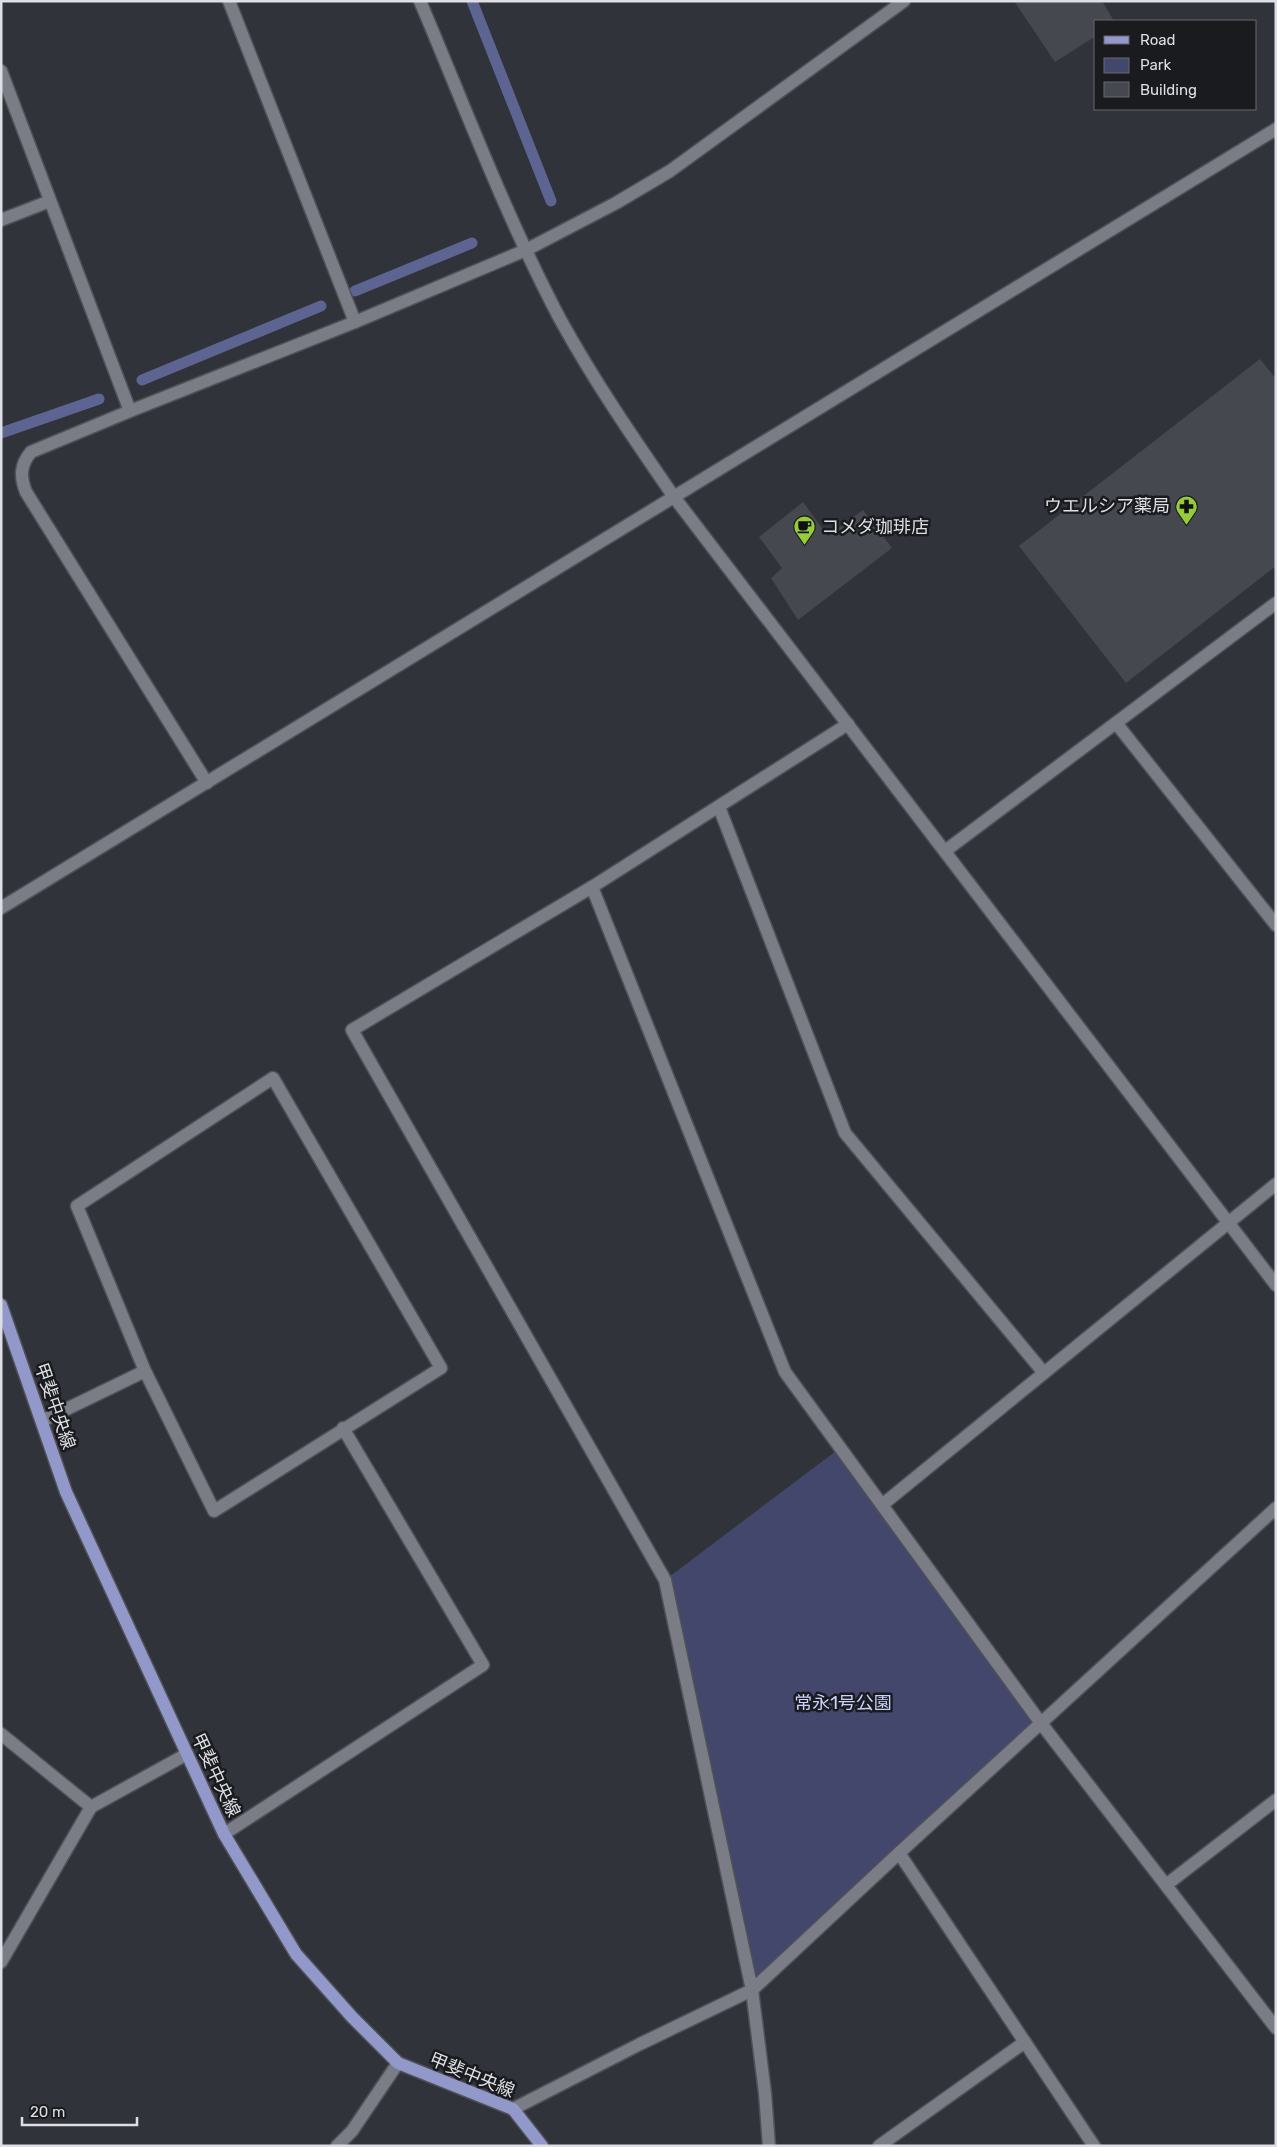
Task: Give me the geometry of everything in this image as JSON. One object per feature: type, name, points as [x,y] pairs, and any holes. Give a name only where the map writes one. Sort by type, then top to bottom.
[{"type":"main road","name":"甲斐中央線","points":[[1,1305],[66,1492],[224,1834],[296,1954],[352,2017],[398,2063],[513,2109],[542,2146]]},
{"type":"street","points":[[229,1],[355,322]]},
{"type":"street","points":[[420,1],[526,250],[560,319],[592,374],[674,497],[1276,1285]]},
{"type":"street","points":[[207,782],[26,492],[22,482],[21,470],[24,459],[31,452],[355,322],[526,250],[616,203],[670,172],[904,1]]},
{"type":"street","points":[[1,71],[130,411]]},
{"type":"street","points":[[1,908],[1276,129]]},
{"type":"street","points":[[1,220],[50,201]]},
{"type":"street","points":[[945,851],[1276,603]]},
{"type":"street","points":[[1116,722],[1276,925]]},
{"type":"street","points":[[769,2146],[766,2093],[752,1990],[665,1580],[352,1030],[592,887],[848,724]]},
{"type":"street","points":[[719,807],[845,1133],[1044,1373]]},
{"type":"street","points":[[592,887],[785,1372],[1040,1722],[1276,2028]]},
{"type":"street","points":[[273,1078],[441,1368],[214,1511],[145,1371],[77,1206],[273,1078]]},
{"type":"street","points":[[882,1505],[1276,1184]]},
{"type":"street","points":[[42,1422],[145,1371]]},
{"type":"street","points":[[224,1834],[482,1665],[343,1428]]},
{"type":"street","points":[[513,2109],[640,2044],[752,1990],[1040,1722],[1276,1508]]},
{"type":"street","points":[[1,1734],[91,1807]]},
{"type":"street","points":[[1,1962],[91,1807],[187,1754]]},
{"type":"street","points":[[1166,1886],[1276,1800]]},
{"type":"street","points":[[899,1853],[1094,2146]]},
{"type":"street","points":[[879,2146],[1025,2042]]},
{"type":"street","points":[[337,2146],[352,2131],[398,2063]]},
{"type":"green space","name":"常永1号公園","points":[[840,1448],[1040,1722],[752,1990],[665,1580]]},
{"type":"building","points":[[1014,1],[1102,1],[1113,20],[1094,20],[1094,37],[1055,62]]},
{"type":"building","points":[[1260,359],[1276,379],[1276,566],[1126,683],[1019,546]]},
{"type":"building","points":[[803,502],[828,536],[863,510],[892,548],[798,620],[771,578],[782,568],[759,537]]},
{"type":"waterway","points":[[472,1],[551,201]]},
{"type":"waterway","points":[[355,291],[472,243]]},
{"type":"waterway","points":[[142,380],[321,306]]},
{"type":"waterway","points":[[1,433],[99,399]]},
{"type":"place","name":"ウエルシア薬局","points":[[1186,525]]},
{"type":"place","name":"コメダ珈琲店","points":[[805,546]]}]
